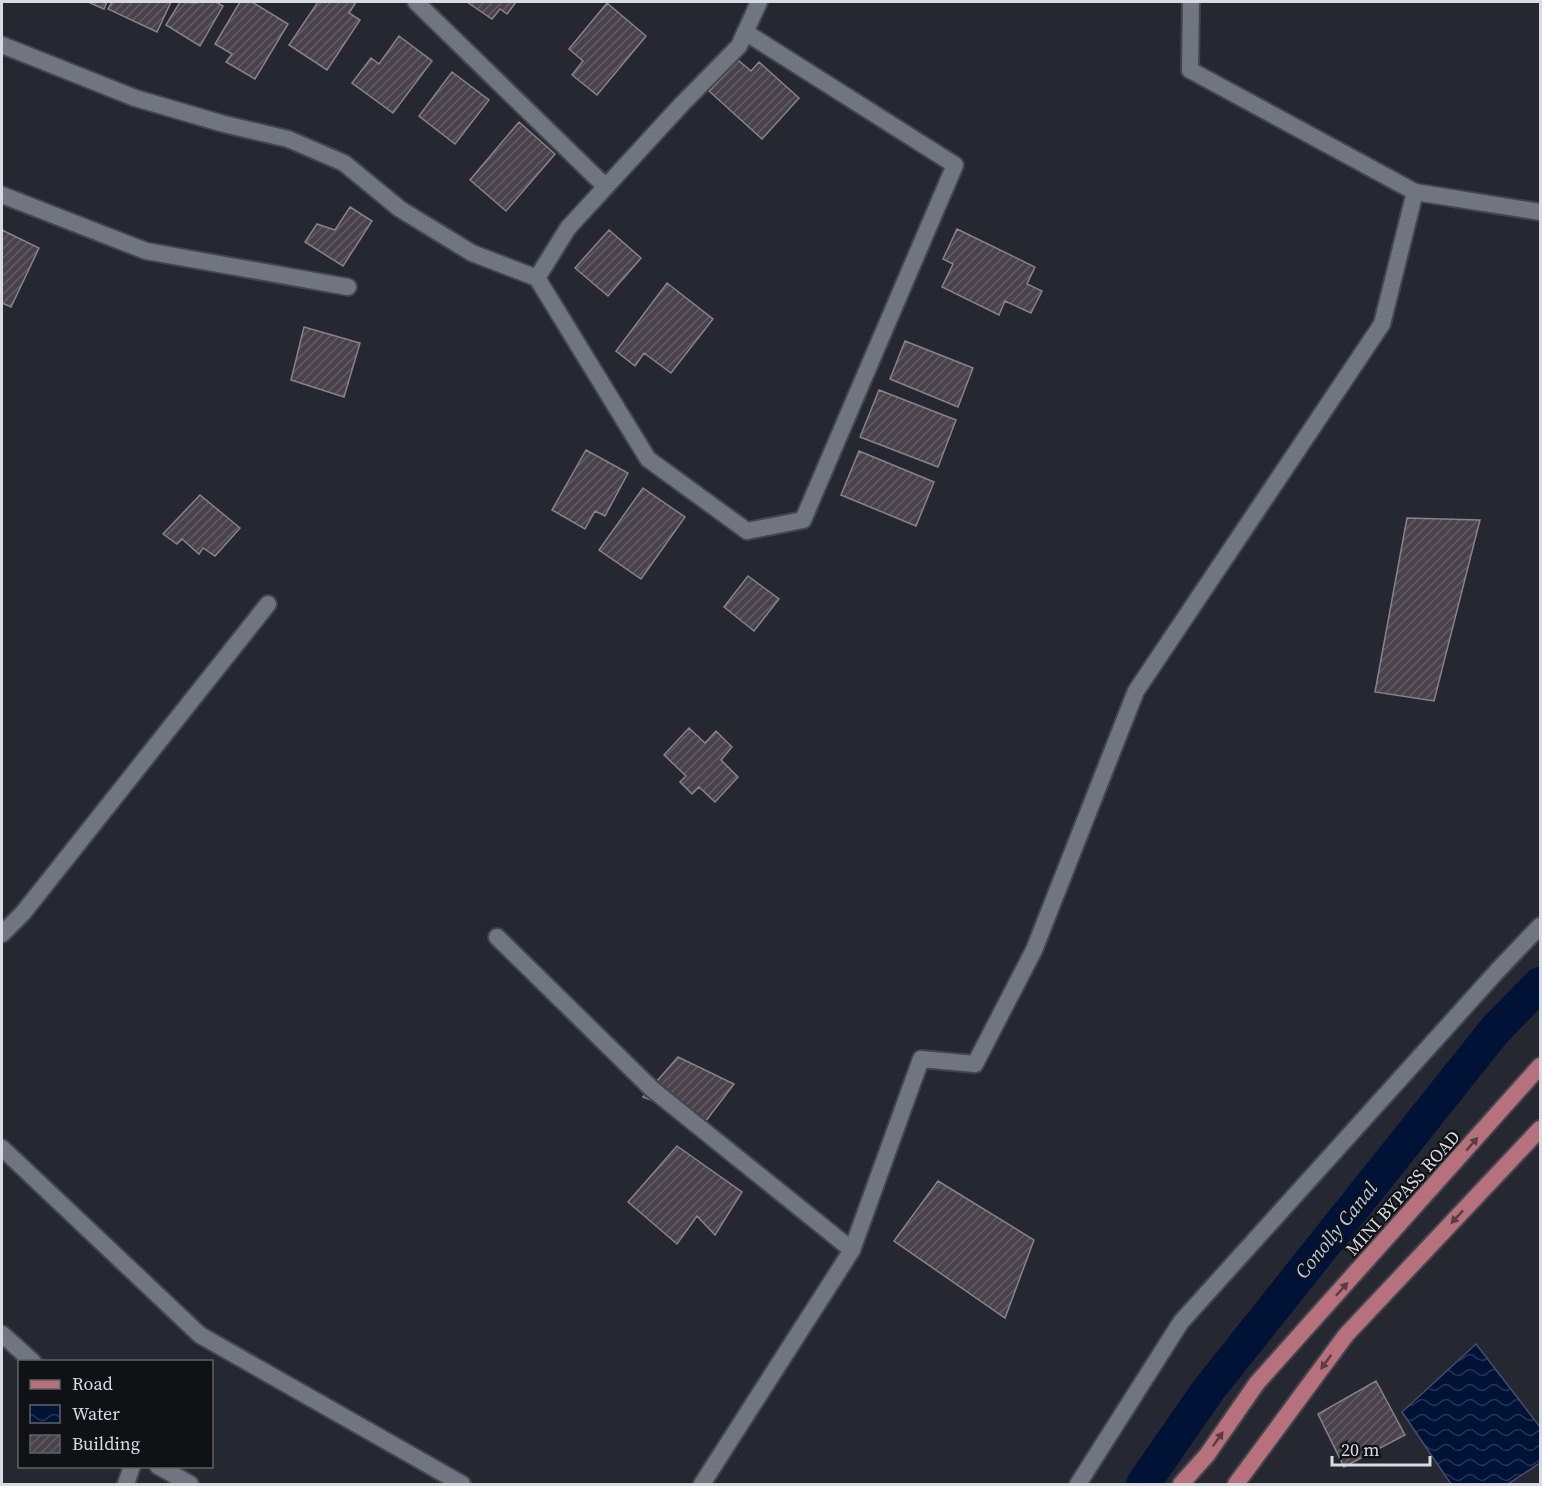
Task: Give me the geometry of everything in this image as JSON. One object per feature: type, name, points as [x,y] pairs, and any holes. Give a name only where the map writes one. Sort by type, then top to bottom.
[{"type":"main road","name":"MINI BYPASS ROAD","points":[[1181,1485],[1207,1455],[1257,1383],[1540,1066]]},
{"type":"main road","points":[[1236,1485],[1346,1335],[1540,1129]]},
{"type":"street","points":[[416,2],[606,187]]},
{"type":"street","points":[[537,278],[568,228],[682,104],[739,46],[759,2]]},
{"type":"street","points":[[1191,2],[1190,70],[1415,192],[1540,212]]},
{"type":"street","points":[[2,45],[135,98],[297,143],[344,163],[400,209],[472,253],[537,278],[648,459],[747,531],[803,520],[955,165],[745,32]]},
{"type":"street","points":[[702,1485],[852,1250],[921,1059],[975,1064],[1034,950],[1136,691],[1382,324],[1415,192]]},
{"type":"street","points":[[2,195],[146,251],[348,287]]},
{"type":"street","points":[[2,934],[23,913],[268,604]]},
{"type":"street","points":[[1078,1485],[1181,1322],[1540,926]]},
{"type":"street","points":[[497,937],[652,1089],[852,1250]]},
{"type":"street","points":[[2,1148],[200,1335],[462,1485]]},
{"type":"street","points":[[2,1334],[31,1360]]},
{"type":"street","points":[[126,1485],[132,1468]]},
{"type":"street","points":[[160,1468],[190,1485]]},
{"type":"water","points":[[1476,1344],[1540,1427],[1540,1463],[1508,1484],[1451,1484],[1402,1412]]},
{"type":"building","points":[[88,2],[107,2],[104,9]]},
{"type":"building","points":[[112,2],[171,2],[157,32],[108,9]]},
{"type":"building","points":[[180,2],[216,2],[223,6],[200,46],[166,25]]},
{"type":"building","points":[[240,2],[252,2],[288,24],[255,79],[226,62],[232,54],[215,44]]},
{"type":"building","points":[[318,2],[356,2],[349,13],[360,20],[327,70],[289,45]]},
{"type":"building","points":[[467,2],[516,2],[507,14],[500,9],[492,19]]},
{"type":"building","points":[[607,3],[646,36],[597,95],[572,75],[583,61],[569,49]]},
{"type":"building","points":[[399,36],[432,61],[393,113],[352,83],[371,58],[379,64]]},
{"type":"building","points":[[738,60],[751,71],[759,62],[799,98],[762,139],[709,91]]},
{"type":"building","points":[[452,72],[489,100],[455,144],[419,116]]},
{"type":"building","points":[[519,122],[555,154],[506,211],[470,180]]},
{"type":"building","points":[[350,207],[372,221],[343,266],[305,242],[317,224],[335,230]]},
{"type":"building","points":[[957,229],[1035,267],[1027,284],[1042,291],[1031,313],[1005,301],[999,315],[942,287],[953,264],[943,259]]},
{"type":"building","points":[[2,230],[39,248],[11,307],[2,303]]},
{"type":"building","points":[[609,230],[641,258],[608,296],[575,268]]},
{"type":"building","points":[[667,283],[713,319],[671,373],[644,353],[635,366],[616,351]]},
{"type":"building","points":[[304,327],[360,343],[344,397],[291,380]]},
{"type":"building","points":[[905,341],[973,368],[958,407],[890,379]]},
{"type":"building","points":[[879,390],[956,420],[938,467],[860,437]]},
{"type":"building","points":[[586,450],[628,473],[605,516],[595,511],[585,529],[552,510]]},
{"type":"building","points":[[859,451],[934,482],[916,526],[841,495]]},
{"type":"building","points":[[643,488],[685,517],[641,579],[599,550]]},
{"type":"building","points":[[200,495],[240,528],[215,556],[203,548],[199,554],[182,539],[177,544],[163,534]]},
{"type":"building","points":[[1407,518],[1480,520],[1434,701],[1375,692]]},
{"type":"building","points":[[748,576],[779,599],[754,631],[724,607]]},
{"type":"building","points":[[689,728],[705,743],[716,731],[732,747],[721,760],[738,777],[715,802],[699,787],[692,794],[680,782],[686,776],[664,755]]},
{"type":"building","points":[[678,1057],[734,1084],[705,1122],[643,1097]]},
{"type":"building","points":[[677,1146],[742,1192],[715,1235],[697,1216],[677,1244],[628,1202]]},
{"type":"building","points":[[938,1181],[1034,1240],[1005,1318],[894,1241]]},
{"type":"building","points":[[1376,1381],[1405,1435],[1344,1467],[1318,1414]]},
{"type":"waterway","name":"Conolly Canal","points":[[1143,1484],[1209,1389],[1495,1030],[1540,984]]}]
